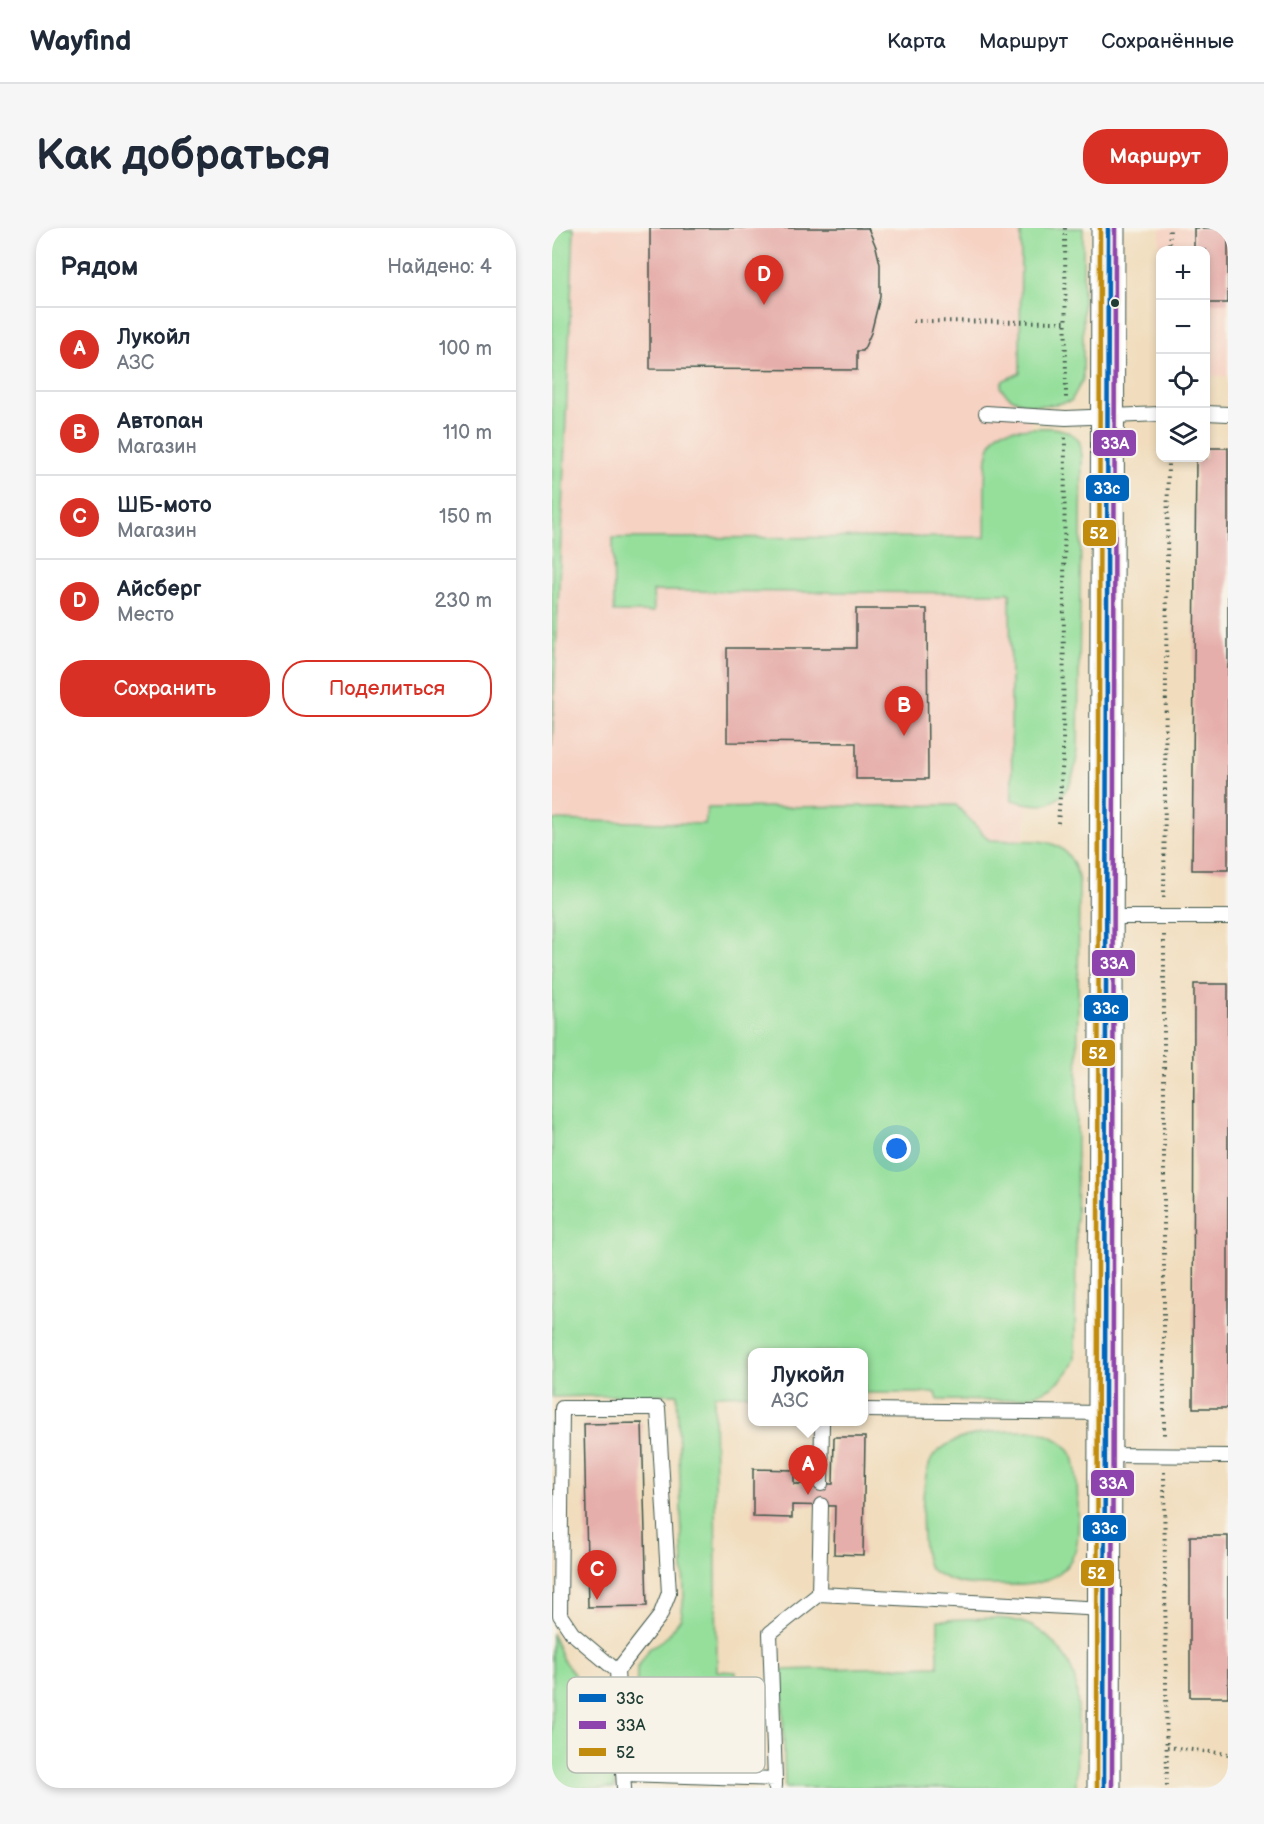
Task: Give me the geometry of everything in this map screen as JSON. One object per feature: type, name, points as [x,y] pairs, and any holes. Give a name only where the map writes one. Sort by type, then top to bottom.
[{"type":"main road","points":[[1104,1788],[1108,228]]},
{"type":"lane","points":[[986,413],[1066,418],[1156,414]]},
{"type":"lane","points":[[1210,414],[1228,414]]},
{"type":"lane","points":[[1107,917],[1228,916]]},
{"type":"lane","points":[[617,1671],[572,1633],[560,1615],[562,1408],[658,1408],[669,1593],[660,1616],[617,1671],[617,1677]]},
{"type":"lane","points":[[868,1410],[1105,1413]]},
{"type":"lane","points":[[821,1484],[822,1426]]},
{"type":"lane","points":[[1106,1455],[1228,1456]]},
{"type":"lane","points":[[819,1594],[821,1506]]},
{"type":"lane","points":[[624,1788],[624,1774],[775,1784],[770,1634],[819,1594],[1104,1610]]},
{"type":"path","points":[[1058,823],[1062,757],[1066,418],[1065,228]]},
{"type":"path","points":[[1169,246],[1170,228]]},
{"type":"path","points":[[913,321],[1066,322]]},
{"type":"path","points":[[1167,1788],[1164,1456],[1164,918],[1168,462]]},
{"type":"path","points":[[1167,1747],[1228,1754]]},
{"type":"shaded area","points":[[561,228],[1031,228],[1029,790],[1022,852],[552,853],[552,414]]},
{"type":"shaded area","points":[[1160,228],[1228,228],[1228,376],[1210,376],[1210,246],[1160,246]]},
{"type":"green space","points":[[552,228],[574,228],[552,748]]},
{"type":"green space","points":[[1021,228],[1083,228],[1083,379],[1071,401],[1052,405],[1033,405],[1015,400],[1001,388],[1002,381],[1020,373]]},
{"type":"green space","points":[[1049,428],[1066,431],[1079,441],[1082,456],[1078,749],[1071,782],[1062,795],[1055,800],[1038,805],[1012,800],[1010,593],[653,591],[654,612],[614,612],[613,538],[985,537],[985,480],[989,451],[993,440],[1000,432],[1014,429]]},
{"type":"green space","points":[[956,805],[989,840],[1046,842],[1057,846],[1067,854],[1074,865],[1079,882],[1075,1359],[1065,1376],[1051,1387],[1034,1395],[1016,1399],[938,1400],[936,1393],[868,1393],[868,1348],[748,1348],[748,1394],[714,1395],[717,1671],[736,1672],[736,1677],[637,1677],[637,1669],[649,1649],[668,1636],[681,1618],[684,1596],[677,1394],[552,1397],[552,820],[705,824],[707,808]]},
{"type":"green space","points":[[1037,1431],[1053,1437],[1062,1444],[1070,1452],[1075,1464],[1078,1530],[1076,1548],[1067,1566],[1044,1581],[1019,1585],[961,1583],[933,1571],[927,1563],[922,1522],[924,1488],[931,1460],[948,1444],[972,1435]]},
{"type":"green space","points":[[991,1618],[1021,1622],[1039,1631],[1056,1645],[1068,1662],[1077,1692],[1076,1788],[785,1788],[782,1670],[938,1666],[938,1620]]},
{"type":"green space","points":[[552,1633],[563,1660],[574,1677],[567,1677],[567,1773],[613,1773],[615,1788],[552,1788]]},
{"type":"building","points":[[650,228],[868,228],[880,264],[880,297],[871,333],[863,351],[857,351],[857,370],[650,369]]},
{"type":"building","points":[[1194,228],[1228,228],[1228,303],[1210,303],[1210,246],[1194,246]]},
{"type":"building","points":[[1210,448],[1228,448],[1228,870],[1192,870],[1196,462],[1210,462]]},
{"type":"building","points":[[856,609],[927,609],[928,779],[856,779],[856,743],[727,742],[727,648],[856,648]]},
{"type":"building","points":[[1194,984],[1228,984],[1228,1408],[1193,1408]]},
{"type":"building","points":[[642,1423],[647,1606],[588,1607],[584,1424]]},
{"type":"building","points":[[834,1437],[865,1437],[863,1555],[834,1554],[835,1506],[792,1505],[792,1518],[753,1517],[753,1469],[794,1470],[794,1484],[833,1484]]},
{"type":"building","points":[[1190,1536],[1228,1536],[1228,1697],[1190,1697]]},
{"type":"transit line","name":"52","points":[[1097,1788],[1100,228]]},
{"type":"transit line","name":"33с","points":[[1104,1788],[1108,228]]},
{"type":"transit line","name":"33А","points":[[1112,1788],[1115,228]]},
{"type":"place","name":"Айсберг","points":[[764,305]]},
{"type":"place","name":"Автопан","points":[[904,736]]},
{"type":"place","name":"Лукойл","points":[[808,1495]]},
{"type":"place","name":"ШБ-мото","points":[[597,1600]]}]
